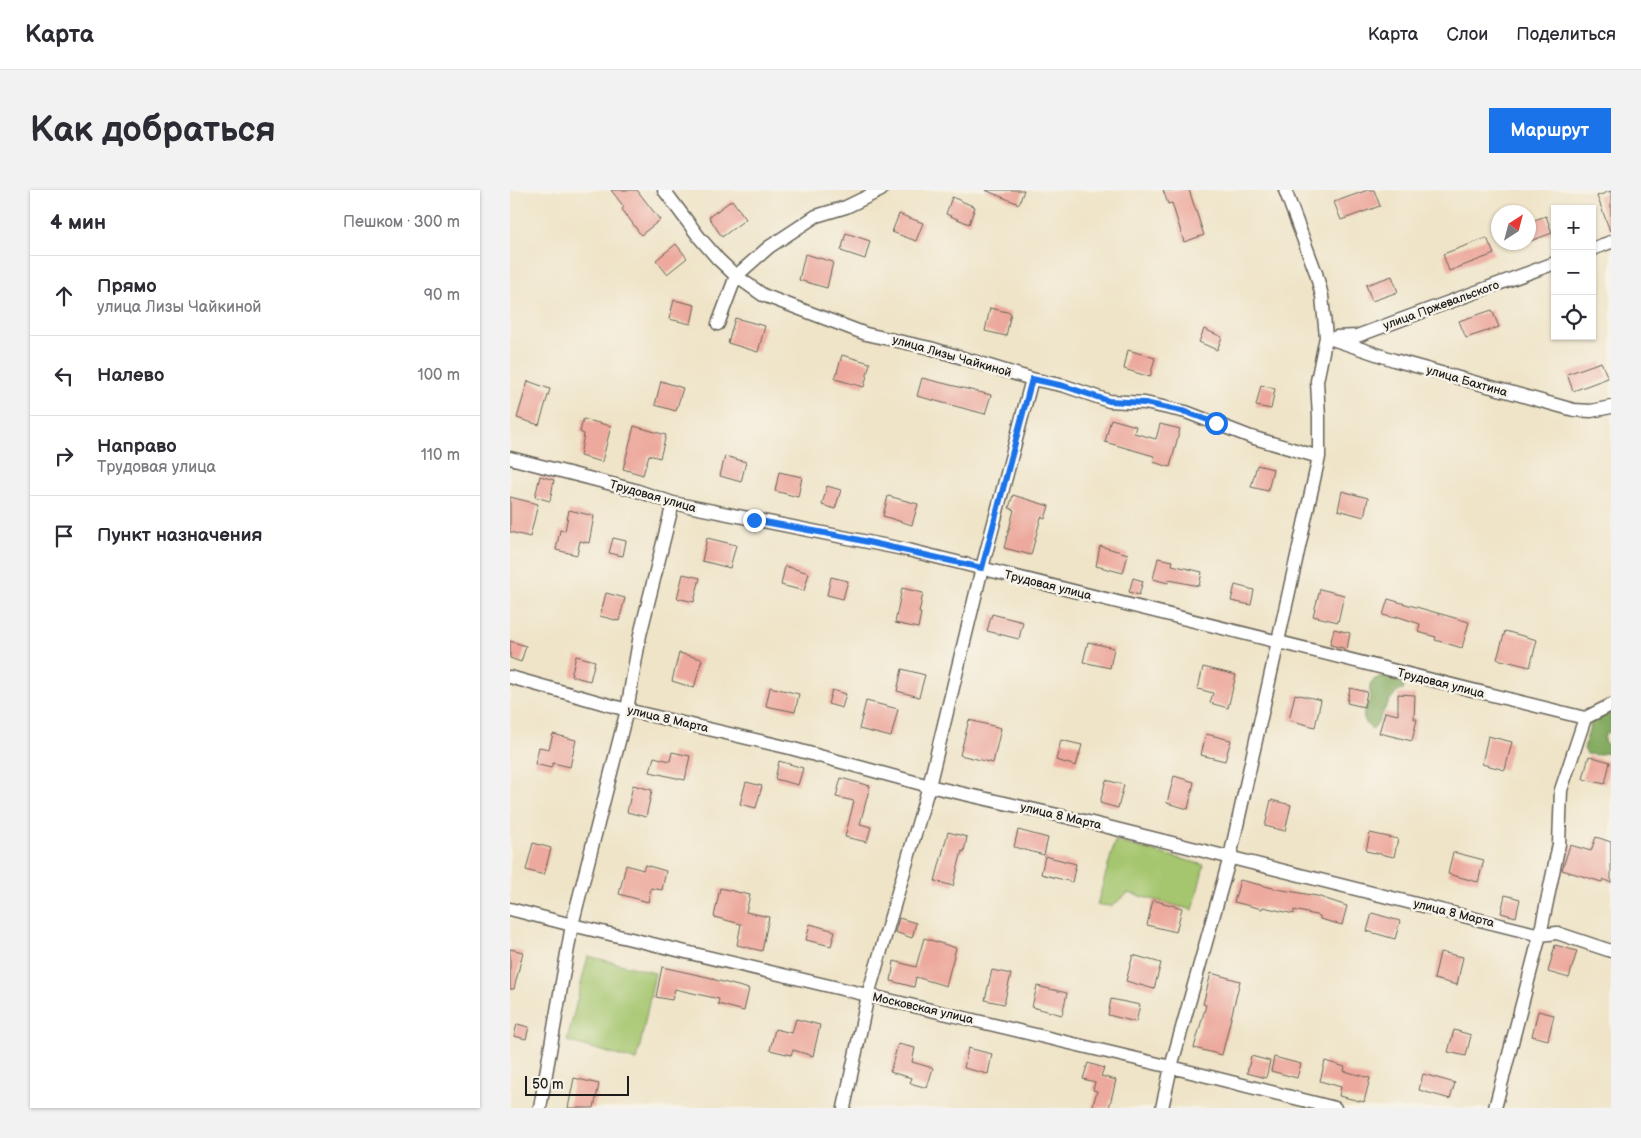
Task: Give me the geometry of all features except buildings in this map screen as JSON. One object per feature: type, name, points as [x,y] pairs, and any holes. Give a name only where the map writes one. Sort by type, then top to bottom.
[{"type":"street","name":"улица Лизы Чайкиной","points":[[664,190],[718,259],[736,276],[763,295],[866,334],[930,348],[1032,379],[1064,386],[1109,401],[1145,403],[1186,412],[1252,437],[1319,457]]},
{"type":"street","points":[[718,324],[736,276],[769,247],[816,216],[846,206],[881,190]]},
{"type":"street","points":[[1162,1108],[1171,1066],[1230,857],[1319,457],[1317,381],[1326,337],[1322,296],[1289,191]]},
{"type":"street","points":[[1596,247],[1611,242]]},
{"type":"street","name":"улица Пржевальского","points":[[1326,337],[1357,336],[1551,263]]},
{"type":"street","name":"улица Бахтина","points":[[1326,337],[1394,360],[1574,410],[1591,411],[1611,407]]},
{"type":"street","points":[[844,1108],[868,995],[928,786],[982,568],[1032,379]]},
{"type":"street","name":"Трудовая улица","points":[[510,458],[635,490],[673,503],[864,541],[982,568],[1584,718]]},
{"type":"street","points":[[540,1108],[572,925],[627,710],[640,635],[673,503]]},
{"type":"street","name":"улица 8 Марта","points":[[510,677],[627,710],[790,748],[928,786],[1084,821],[1540,935],[1557,933],[1611,951]]},
{"type":"street","points":[[1495,1108],[1540,935],[1559,844],[1561,790],[1584,718],[1611,705]]},
{"type":"street","name":"Московская улица","points":[[510,909],[1171,1066],[1335,1108]]},
{"type":"green space","points":[[1386,675],[1404,686],[1403,690],[1393,696],[1372,730],[1364,717],[1365,708],[1370,697],[1370,685],[1374,680]]},
{"type":"green space","points":[[1607,713],[1611,715],[1611,731],[1605,735],[1604,742],[1610,747],[1609,752],[1597,755],[1587,754],[1584,749],[1590,725],[1596,715]]},
{"type":"green space","points":[[1115,841],[1204,865],[1193,910],[1128,893],[1112,906],[1097,905]]},
{"type":"green space","points":[[588,956],[655,973],[637,1061],[567,1041]]},
{"type":"route","points":[[754,520],[908,550],[982,568],[1032,379],[1064,386],[1109,401],[1145,403],[1186,412],[1216,423]]}]
